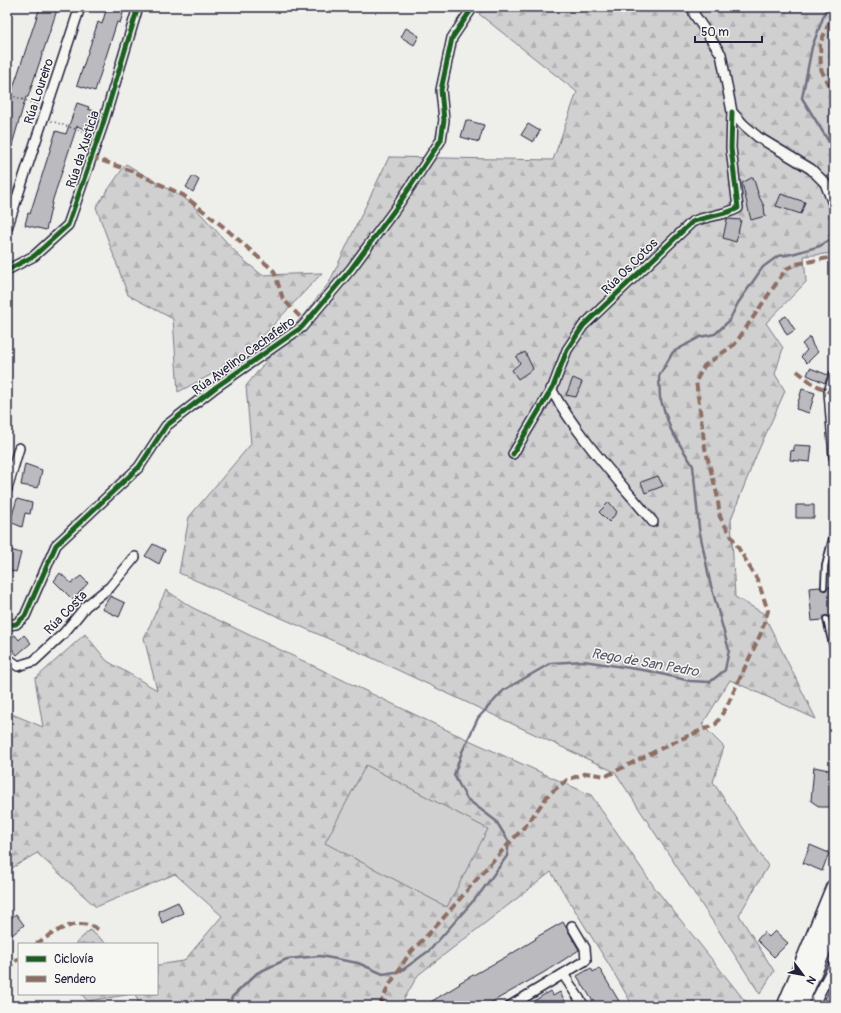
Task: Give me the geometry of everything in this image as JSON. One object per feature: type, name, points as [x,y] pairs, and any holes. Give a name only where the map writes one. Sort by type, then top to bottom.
[{"type":"highway","points":[[785,1006],[834,887]]},
{"type":"highway","points":[[799,1006],[834,925]]},
{"type":"street","name":"Rúa Loureiro","points":[[7,228],[80,7]]},
{"type":"street","name":"Rúa da Xusticia","points":[[7,270],[34,256],[68,225],[98,137],[138,7]]},
{"type":"street","name":"Rúa Avelino Cachafeiro","points":[[7,625],[16,624],[25,616],[56,545],[139,467],[166,426],[216,387],[302,327],[355,263],[396,208],[441,140],[444,120],[441,90],[452,38],[473,7]]},
{"type":"street","points":[[694,7],[694,14],[721,54],[732,112],[758,137],[811,169],[825,183],[834,206]]},
{"type":"street","name":"Rúa Os Cotos","points":[[514,454],[551,389],[567,350],[584,326],[671,240],[692,222],[708,216],[731,212],[738,208],[731,148],[732,112]]},
{"type":"street","points":[[834,375],[829,392],[834,457]]},
{"type":"street","points":[[551,389],[558,402],[590,445],[653,522]]},
{"type":"street","points":[[7,489],[19,448]]},
{"type":"street","name":"Rúa Costa","points":[[7,658],[18,666],[34,661],[64,633],[86,606],[110,587],[136,557]]},
{"type":"street","points":[[510,1006],[586,960],[585,948],[572,926]]},
{"type":"street","points":[[813,1006],[834,965]]},
{"type":"street","points":[[563,974],[584,1006]]},
{"type":"lane","points":[[824,587],[825,566],[834,530]]},
{"type":"lane","points":[[826,619],[834,653]]},
{"type":"path","points":[[7,94],[46,107]]},
{"type":"path","points":[[43,118],[98,137]]},
{"type":"green space","points":[[486,7],[595,7],[606,10],[609,7],[834,7],[834,253],[804,256],[806,282],[766,323],[783,348],[775,374],[785,391],[756,456],[731,519],[735,597],[763,613],[816,719],[730,680],[702,725],[724,747],[713,782],[768,866],[739,915],[774,971],[760,994],[615,772],[370,657],[179,573],[189,517],[251,444],[246,386],[329,283],[389,157],[553,160],[577,92],[479,14]]},
{"type":"green space","points":[[126,164],[190,202],[241,258],[262,275],[322,273],[241,359],[178,392],[173,319],[128,295],[96,207]]},
{"type":"green space","points":[[166,590],[191,607],[451,732],[591,795],[655,888],[749,1006],[633,1006],[551,872],[418,975],[400,1006],[140,1006],[135,995],[158,995],[158,965],[184,961],[222,916],[175,874],[96,907],[37,853],[7,871],[7,712],[43,727],[35,679],[85,634],[107,661],[157,690],[144,638]]},
{"type":"green space","points":[[366,765],[488,829],[447,907],[325,843]]},
{"type":"green space","points":[[90,930],[106,943],[76,943]]},
{"type":"green space","points":[[82,995],[127,995],[88,1001]]},
{"type":"building","points":[[40,7],[58,7],[28,97],[26,97],[9,155],[7,155],[7,100],[9,100]]},
{"type":"building","points":[[107,7],[125,7],[120,23],[117,22],[95,91],[77,85],[98,22],[102,24]]},
{"type":"building","points":[[406,28],[419,36],[414,45],[401,37]]},
{"type":"building","points":[[77,103],[89,107],[88,109],[94,111],[87,130],[77,126],[53,199],[46,230],[25,225],[28,213],[30,214],[56,131],[66,134]]},
{"type":"building","points":[[466,120],[484,125],[479,142],[461,137]]},
{"type":"building","points":[[528,124],[540,131],[533,142],[521,135]]},
{"type":"building","points":[[193,176],[199,180],[193,192],[186,187]]},
{"type":"building","points":[[753,177],[757,193],[764,206],[765,216],[751,220],[742,183]]},
{"type":"building","points":[[781,194],[805,202],[801,214],[776,206]]},
{"type":"building","points":[[727,219],[741,220],[736,242],[723,238]]},
{"type":"building","points":[[786,316],[795,330],[787,335],[779,320]]},
{"type":"building","points":[[810,337],[813,346],[818,352],[807,363],[801,357],[807,350],[802,344]]},
{"type":"building","points":[[525,352],[533,369],[518,379],[512,370],[520,363],[516,357]]},
{"type":"building","points":[[810,368],[828,375],[825,383],[807,375]]},
{"type":"building","points":[[573,378],[582,382],[576,397],[566,395]]},
{"type":"building","points":[[802,389],[815,393],[809,413],[796,409]]},
{"type":"building","points":[[794,445],[812,446],[810,462],[790,460],[791,450],[794,451]]},
{"type":"building","points":[[25,464],[42,470],[38,488],[21,485]]},
{"type":"building","points":[[658,476],[663,486],[645,493],[641,482]]},
{"type":"building","points":[[17,499],[32,503],[30,514],[25,513],[22,527],[10,522]]},
{"type":"building","points":[[609,502],[617,512],[609,522],[599,512]]},
{"type":"building","points":[[796,505],[814,505],[814,518],[796,518]]},
{"type":"building","points":[[153,544],[165,550],[159,564],[145,556]]},
{"type":"building","points":[[7,549],[21,553],[16,572],[7,570]]},
{"type":"building","points":[[60,573],[71,583],[81,576],[88,583],[73,600],[54,581]]},
{"type":"building","points":[[830,586],[833,619],[830,619],[826,615],[822,620],[812,621],[809,588],[820,587],[824,591]]},
{"type":"building","points":[[110,596],[125,603],[119,617],[102,609]]},
{"type":"building","points":[[15,635],[19,640],[24,635],[31,643],[17,655],[7,643],[7,641]]},
{"type":"building","points":[[814,767],[834,771],[833,807],[820,807],[811,801]]},
{"type":"building","points":[[810,845],[829,853],[822,871],[803,863]]},
{"type":"building","points":[[178,902],[183,913],[162,923],[158,911]]},
{"type":"building","points":[[16,914],[24,925],[11,936],[7,932],[7,921]]},
{"type":"building","points":[[563,922],[579,950],[543,973],[485,1006],[424,1006],[460,984],[459,983],[511,954]]},
{"type":"building","points":[[775,931],[788,943],[774,957],[757,940],[764,932],[769,937]]},
{"type":"building","points":[[591,968],[593,972],[599,968],[622,1006],[596,1006],[577,976]]},
{"type":"building","points":[[834,979],[834,1004],[825,999]]},
{"type":"building","points":[[550,991],[553,996],[560,992],[566,1003],[561,1006],[526,1006]]},
{"type":"waterway","name":"Rego de San Pedro","points":[[827,7],[812,47],[802,98],[834,150]]},
{"type":"waterway","name":"Rego de San Pedro","points":[[229,1006],[232,997],[257,973],[287,959],[320,956],[358,963],[383,974],[401,971],[430,950],[481,892],[507,856],[509,842],[496,821],[467,799],[454,775],[462,752],[478,718],[504,690],[551,663],[584,661],[649,671],[690,681],[710,682],[725,670],[729,650],[710,582],[699,528],[693,466],[671,430],[660,398],[659,376],[673,352],[700,337],[715,334],[729,321],[738,303],[763,267],[778,256],[792,254],[820,246],[834,237]]},
{"type":"marked path","points":[[834,11],[820,44],[821,69],[834,98]]},
{"type":"marked path","points":[[91,157],[132,171],[183,195],[225,228],[274,271],[283,299],[305,322]]},
{"type":"marked path","points":[[380,1006],[388,987],[409,954],[439,923],[527,824],[549,794],[567,780],[586,773],[606,776],[674,742],[716,724],[727,706],[761,633],[768,611],[758,581],[720,517],[717,494],[705,448],[696,381],[704,366],[735,344],[786,269],[796,264],[834,257]]},
{"type":"marked path","points":[[797,371],[812,383],[829,392]]},
{"type":"marked path","points":[[38,943],[58,930],[74,925],[83,924],[99,930]]},
{"type":"marked path","points":[[7,970],[18,959]]},
{"type":"cycle path","points":[[7,270],[34,256],[68,225],[102,127],[138,7]]},
{"type":"cycle path","points":[[7,625],[16,624],[25,616],[56,545],[139,467],[166,426],[216,387],[302,327],[351,269],[396,208],[441,140],[444,120],[441,90],[452,38],[473,7]]},
{"type":"cycle path","points":[[513,454],[553,387],[567,350],[583,326],[692,222],[738,208],[731,148],[732,112]]}]
